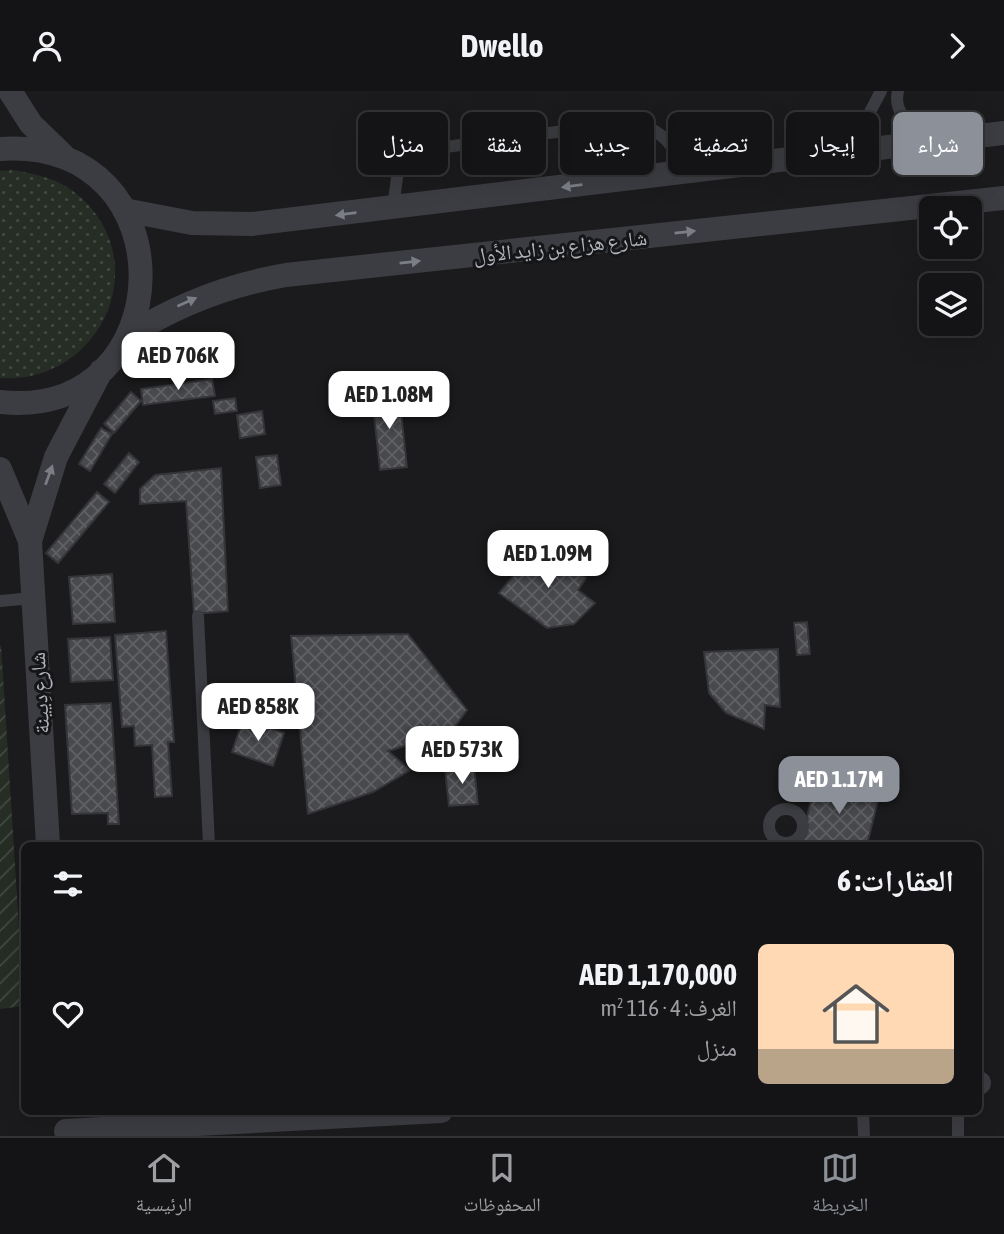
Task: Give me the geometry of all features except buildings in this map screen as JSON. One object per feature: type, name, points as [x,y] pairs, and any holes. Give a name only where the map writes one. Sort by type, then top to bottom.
[{"type":"street","points":[[0,403],[30,403],[55,397],[79,387],[101,371],[128,336],[138,311],[142,285],[142,259],[136,233],[124,209],[99,181],[67,159],[31,124],[10,91]]},
{"type":"street","points":[[983,136],[1004,133]]},
{"type":"street","points":[[0,149],[43,151],[67,159]]},
{"type":"street","points":[[124,209],[163,219],[222,225],[252,224],[668,175]]},
{"type":"street","name":"شارع هزاع بن زايد الأول","points":[[128,336],[170,310],[203,296],[238,284],[286,275],[1004,198]]},
{"type":"street","name":"شارع دِيينة","points":[[30,541],[56,457],[101,371]]},
{"type":"street","name":"شارع دِيينة","points":[[0,468],[30,541],[48,842]]},
{"type":"street","points":[[65,1126],[137,1132],[383,1115]]},
{"type":"lane","points":[[898,91],[900,112]]},
{"type":"lane","points":[[869,112],[878,92]]},
{"type":"lane","points":[[393,208],[398,170],[416,151],[623,123],[641,124],[659,132],[668,144]]},
{"type":"lane","points":[[0,601],[33,598]]},
{"type":"lane","points":[[198,616],[209,842]]},
{"type":"lane","points":[[863,1115],[864,1136]]},
{"type":"lane","points":[[958,1115],[958,1136]]},
{"type":"shaded area","points":[[13,170],[56,181],[78,195],[101,222],[113,253],[114,284],[106,314],[89,341],[65,362],[35,375],[0,378],[0,171]]},
{"type":"shaded area","points":[[0,646],[21,959],[21,1006],[0,1009]]}]
